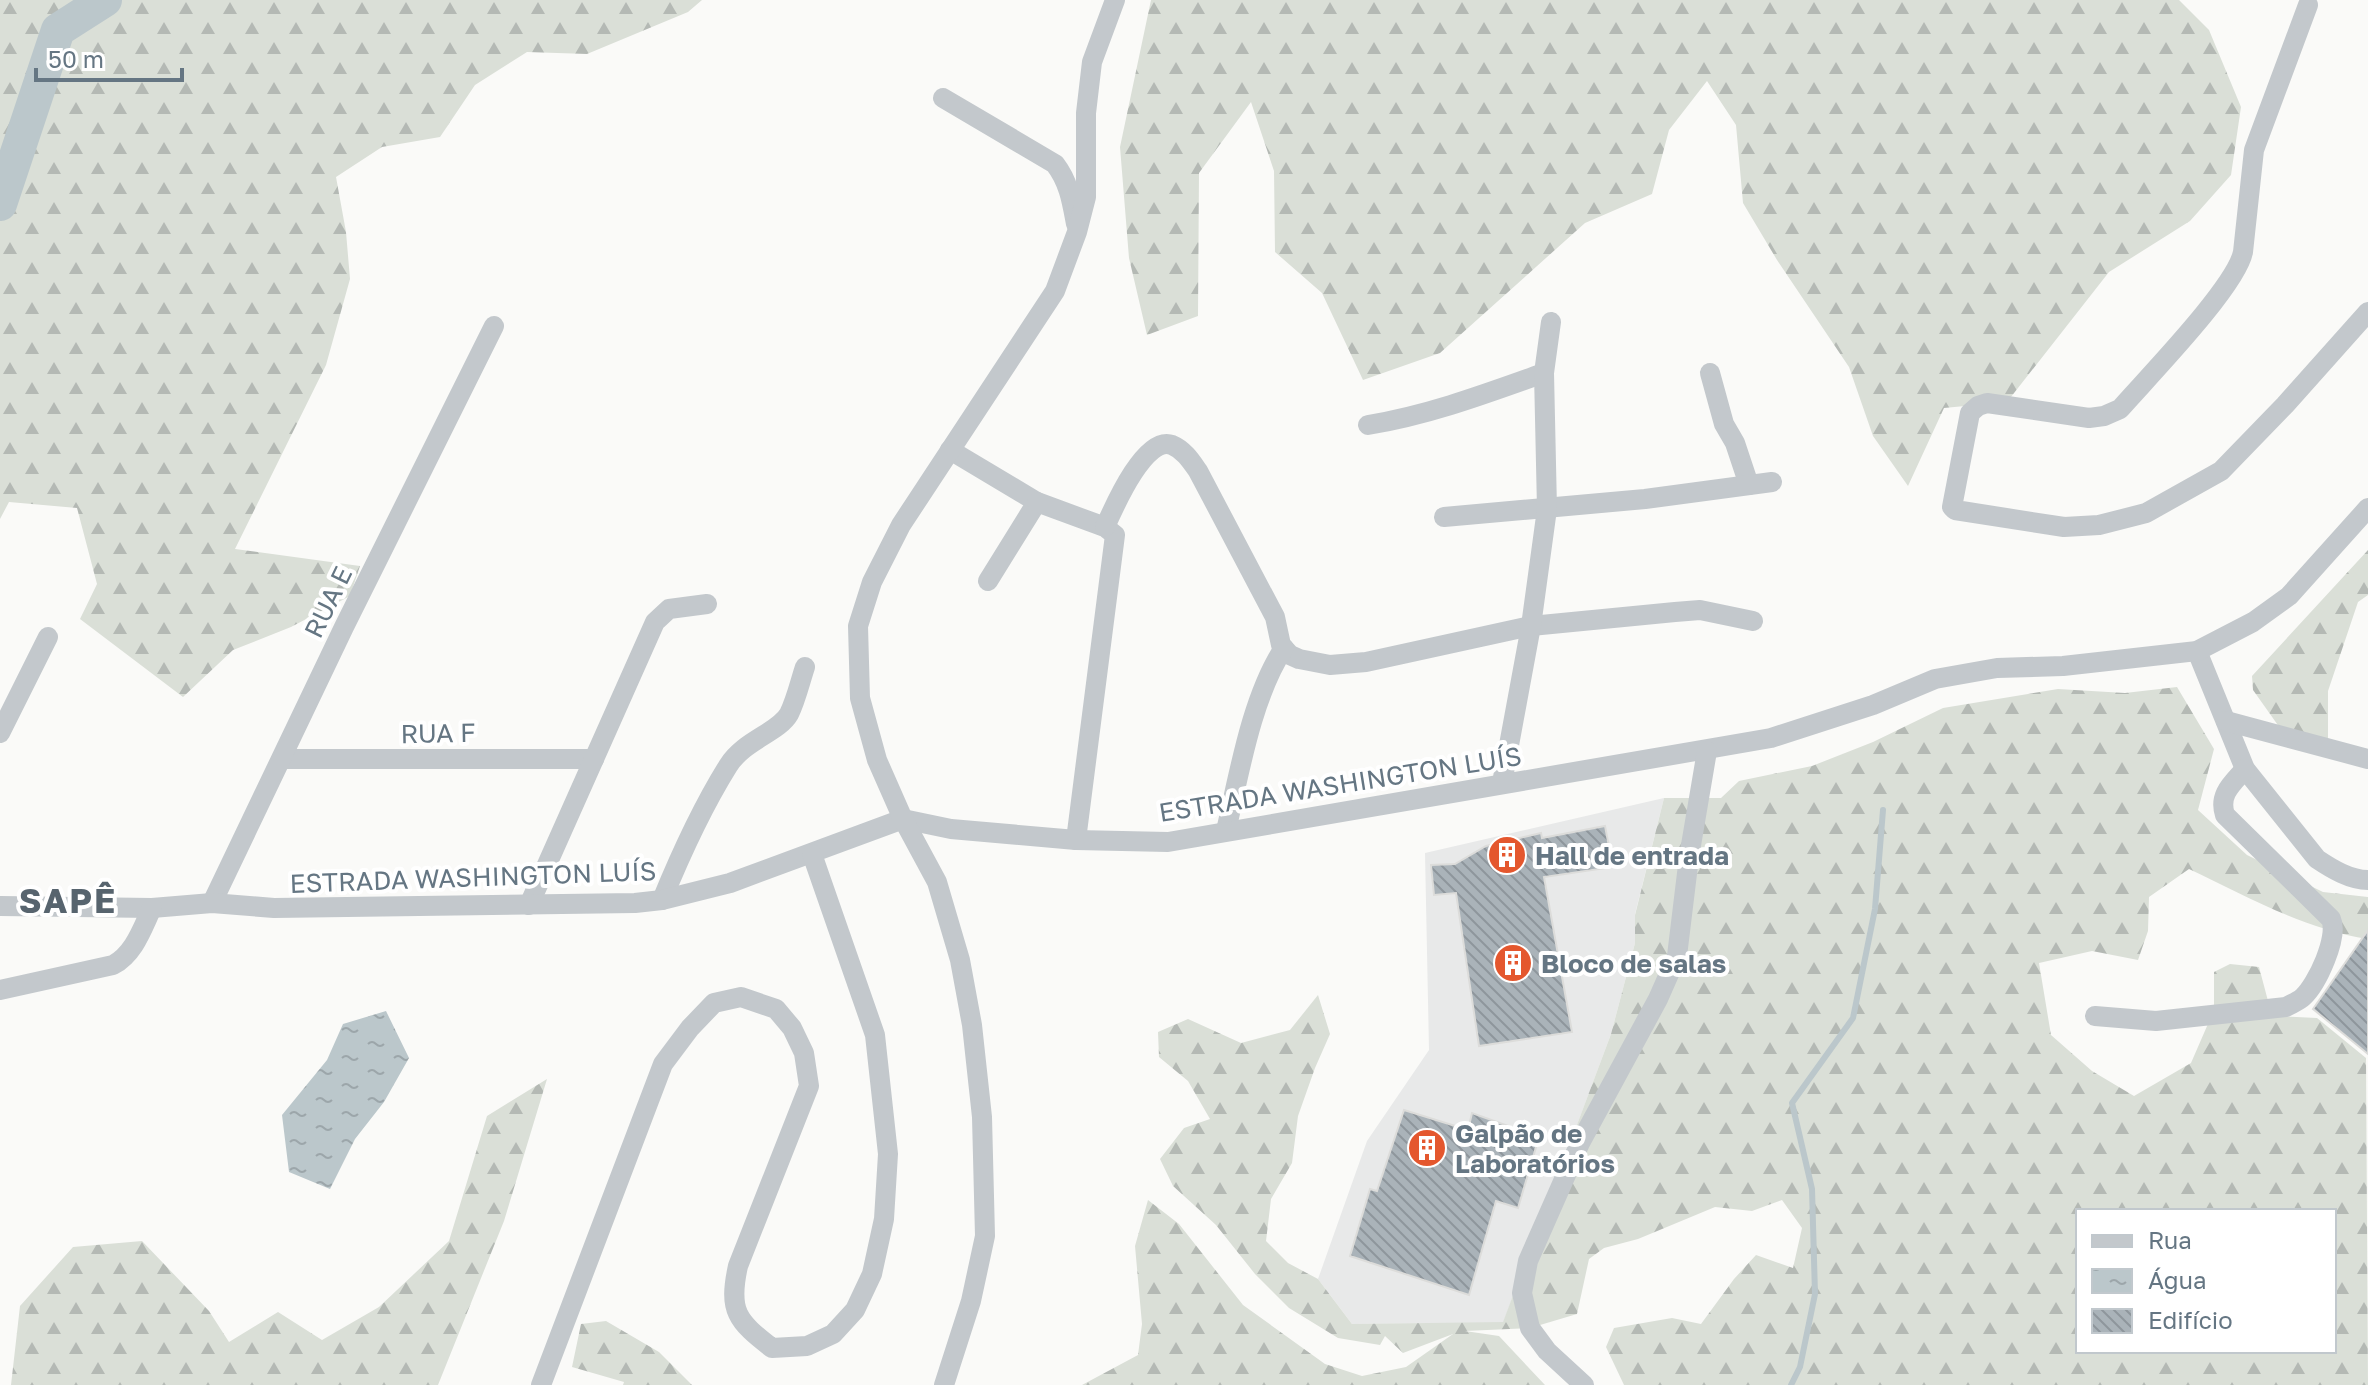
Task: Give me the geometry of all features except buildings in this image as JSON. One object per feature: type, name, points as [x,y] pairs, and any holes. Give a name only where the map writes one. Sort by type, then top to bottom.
[{"type":"street","points":[[944,1385],[971,1301],[985,1236],[982,1117],[972,1025],[960,960],[937,882],[903,819],[877,760],[860,698],[858,626],[872,582],[901,525],[1055,291],[1077,232],[1086,197],[1086,113],[1092,62],[1115,0]]},
{"type":"street","points":[[2308,5],[2254,150],[2239,268],[2120,409],[2089,418],[1987,403],[1978,406],[1970,413],[1952,507],[1955,510],[2064,527],[2099,525],[2146,513],[2221,471],[2368,312]]},
{"type":"street","points":[[943,98],[1055,164],[1063,174],[1071,195],[1077,232]]},
{"type":"street","points":[[1502,783],[1531,626],[1547,509],[1544,373],[1551,322]]},
{"type":"street","name":"RUA E","points":[[212,903],[344,627],[494,326]]},
{"type":"street","points":[[1368,425],[1435,410],[1544,373]]},
{"type":"street","points":[[1710,373],[1721,415],[1741,458],[1749,485]]},
{"type":"street","points":[[1105,527],[1123,487],[1148,453],[1161,444],[1171,444],[1186,454],[1198,471],[1275,617],[1281,645],[1299,659],[1330,665],[1366,662],[1531,626],[1700,610],[1753,621]]},
{"type":"street","points":[[950,450],[1037,502],[1105,527],[1115,535],[1076,840]]},
{"type":"street","points":[[1444,517],[1547,509],[1772,482]]},
{"type":"street","points":[[988,581],[1037,502]]},
{"type":"street","points":[[2368,508],[2289,596],[2253,622],[2197,651],[2245,769],[2317,859],[2332,869],[2359,880],[2368,880]]},
{"type":"street","points":[[529,905],[655,622],[669,609],[707,604]]},
{"type":"street","points":[[0,733],[48,637]]},
{"type":"street","points":[[1226,831],[1244,753],[1265,684],[1284,648]]},
{"type":"street","name":"ESTRADA WASHINGTON LUÍS","points":[[0,906],[152,908],[212,903],[274,908],[635,903],[662,900],[730,883],[903,819],[951,829],[1076,840],[1168,842],[1771,738],[1873,705],[1935,679],[1997,668],[2063,666],[2197,651]]},
{"type":"street","points":[[662,900],[680,857],[728,765],[743,747],[778,725],[788,714],[805,667]]},
{"type":"street","points":[[2226,721],[2368,759]]},
{"type":"street","points":[[1584,1385],[1547,1351],[1530,1328],[1522,1293],[1528,1261],[1580,1143],[1658,999],[1677,956],[1689,857],[1707,751]]},
{"type":"street","name":"RUA F","points":[[282,759],[594,759]]},
{"type":"street","points":[[2095,1016],[2156,1021],[2286,1007],[2303,997],[2321,971],[2334,930],[2331,919],[2225,815],[2223,797],[2245,769]]},
{"type":"street","points":[[541,1385],[663,1064],[714,1003],[741,997],[776,1009],[792,1028],[804,1053],[809,1086],[738,1266],[732,1294],[744,1327],[772,1348],[807,1346],[833,1334],[855,1310],[872,1274],[884,1219],[888,1154],[875,1035],[812,854]]},
{"type":"street","points":[[0,990],[113,965],[123,960],[152,908]]},
{"type":"shaded area","points":[[1664,798],[1635,914],[1635,943],[1611,1034],[1503,1323],[1352,1324],[1318,1279],[1367,1141],[1429,1050],[1425,853]]},
{"type":"green space","points":[[0,0],[702,0],[688,12],[587,54],[527,52],[475,85],[440,137],[382,147],[336,177],[346,232],[350,279],[326,365],[235,549],[360,566],[350,596],[291,627],[233,650],[183,697],[80,619],[97,584],[77,508],[9,502],[0,519]]},
{"type":"green space","points":[[1151,0],[2179,0],[2209,30],[2241,107],[2231,175],[2190,221],[2109,272],[2007,402],[1944,408],[1908,486],[1873,436],[1849,367],[1743,203],[1736,125],[1707,81],[1669,130],[1652,194],[1585,223],[1440,353],[1363,380],[1322,293],[1275,252],[1274,171],[1251,102],[1199,173],[1198,316],[1147,335],[1129,258],[1120,147]]},
{"type":"green space","points":[[2368,550],[2368,595],[2358,602],[2328,691],[2328,746],[2287,738],[2253,690],[2252,676]]},
{"type":"green space","points":[[2177,687],[2214,749],[2198,810],[2247,855],[2323,892],[2368,897],[2368,939],[2298,920],[2189,869],[2149,897],[2148,931],[2138,960],[2092,951],[2039,963],[2051,1035],[2092,1071],[2134,1096],[2191,1063],[2214,1010],[2214,972],[2230,964],[2259,967],[2272,1016],[2317,1018],[2366,1058],[2368,1385],[1624,1385],[1606,1347],[1614,1328],[1672,1318],[1701,1324],[1756,1255],[1793,1268],[1802,1228],[1782,1200],[1752,1211],[1715,1207],[1638,1239],[1604,1248],[1589,1259],[1577,1314],[1530,1328],[1465,1331],[1499,1336],[1545,1385],[1082,1385],[1138,1355],[1142,1324],[1135,1246],[1148,1200],[1179,1224],[1243,1305],[1325,1364],[1362,1376],[1406,1367],[1453,1334],[1403,1353],[1385,1336],[1380,1345],[1338,1338],[1289,1308],[1255,1274],[1216,1225],[1173,1186],[1160,1159],[1184,1128],[1210,1119],[1188,1081],[1159,1057],[1158,1032],[1188,1019],[1241,1043],[1290,1030],[1318,995],[1330,1034],[1298,1116],[1292,1163],[1271,1199],[1266,1241],[1288,1263],[1318,1279],[1352,1324],[1503,1322],[1611,1034],[1635,943],[1635,915],[1664,798],[1721,798],[1739,781],[1812,766],[1873,742],[1943,708],[2058,689],[2125,693]]},
{"type":"green space","points":[[547,1079],[504,1221],[438,1385],[11,1385],[20,1306],[73,1247],[142,1241],[209,1311],[229,1342],[278,1312],[322,1340],[379,1307],[449,1241],[487,1116]]},
{"type":"green space","points":[[606,1321],[659,1352],[692,1385],[623,1385],[624,1382],[572,1367],[581,1324]]},
{"type":"water","points":[[386,1011],[409,1058],[384,1102],[355,1139],[330,1189],[289,1172],[282,1115],[327,1060],[343,1024]]},
{"type":"waterway","points":[[0,204],[58,30],[105,0]]},
{"type":"waterway","points":[[1791,1385],[1800,1367],[1815,1294],[1812,1189],[1792,1103],[1853,1018],[1875,909],[1883,810]]},
{"type":"place","name":"Hall de entrada","points":[[1507,855]]},
{"type":"place","name":"Bloco de salas","points":[[1513,963]]},
{"type":"place","name":"Galpão de Laboratórios","points":[[1427,1148]]},
{"type":"district","name":"SAPÊ","points":[[68,900]]}]
